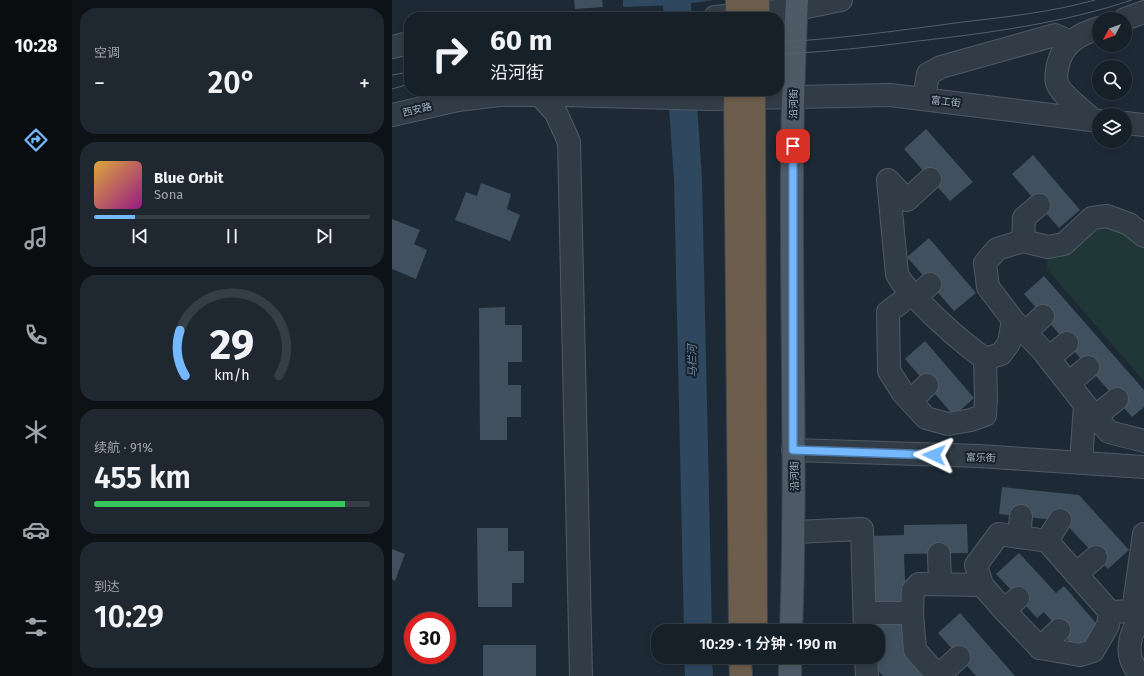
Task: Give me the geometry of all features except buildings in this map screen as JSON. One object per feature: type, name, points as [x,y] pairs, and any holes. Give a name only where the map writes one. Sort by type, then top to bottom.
[{"type":"highway","points":[[737,0],[737,12]]},
{"type":"highway","points":[[758,0],[758,12]]},
{"type":"highway","points":[[734,96],[740,624]]},
{"type":"highway","points":[[754,96],[756,624]]},
{"type":"highway","points":[[740,664],[741,676]]},
{"type":"highway","points":[[756,664],[756,676]]},
{"type":"main road","name":"沿河街","points":[[791,624],[795,532],[793,450],[794,3]]},
{"type":"main road","points":[[790,664],[790,676]]},
{"type":"street","points":[[745,12],[794,3],[841,0]]},
{"type":"street","points":[[1132,16],[1144,12]]},
{"type":"street","points":[[1092,30],[1084,33],[1070,42],[1062,52],[1056,69],[1057,83],[1069,98],[1092,118]]},
{"type":"street","points":[[924,98],[928,74],[941,66],[1055,35],[1070,42]]},
{"type":"street","points":[[392,48],[404,44]]},
{"type":"street","name":"富工街","points":[[793,98],[890,95],[924,98],[1092,120]]},
{"type":"street","name":"西安路","points":[[392,115],[458,100],[491,96]]},
{"type":"street","points":[[541,96],[556,113],[569,142],[581,676]]},
{"type":"street","name":"西安路","points":[[592,96],[711,100],[793,98]]},
{"type":"street","points":[[1132,123],[1144,124]]},
{"type":"street","points":[[930,179],[907,200],[888,180],[897,274],[902,285],[919,292],[938,321],[962,342],[985,359]]},
{"type":"street","points":[[1023,241],[1024,218],[1039,205]]},
{"type":"street","points":[[1144,236],[1129,224],[1107,216],[1092,218],[1064,244],[1048,247],[1023,241],[997,249],[985,263],[988,287],[1019,326],[1049,358],[1090,411],[1109,432],[1144,441]]},
{"type":"street","points":[[919,292],[888,312],[889,371],[910,400],[926,418],[948,424],[971,420],[985,415],[985,359]]},
{"type":"street","points":[[985,359],[1001,354],[1019,326],[1043,316]]},
{"type":"street","points":[[1049,358],[1067,343]]},
{"type":"street","points":[[1069,383],[1088,367]]},
{"type":"street","points":[[910,400],[928,385]]},
{"type":"street","points":[[1090,411],[1117,399]]},
{"type":"street","points":[[1081,462],[1090,411]]},
{"type":"street","name":"富乐街","points":[[793,450],[1081,462],[1144,467]]},
{"type":"street","points":[[1048,540],[1060,520]]},
{"type":"street","points":[[982,585],[976,565],[999,534],[1020,526],[1048,540],[1110,612]]},
{"type":"street","points":[[795,532],[862,530],[865,622],[911,626]]},
{"type":"street","points":[[1110,612],[1133,611],[1144,534]]},
{"type":"street","points":[[939,554],[921,584],[913,590],[911,626],[915,650],[938,676],[959,657]]},
{"type":"street","points":[[1076,574],[1096,557]]},
{"type":"street","points":[[921,584],[982,585],[1011,604],[1040,648],[1080,655],[1093,651],[1108,625],[1110,612]]},
{"type":"street","points":[[1142,676],[1133,665],[1129,648],[1134,630],[1144,620]]},
{"type":"street","points":[[1040,648],[1059,630]]},
{"type":"street","points":[[866,664],[867,676]]},
{"type":"green space","points":[[1093,221],[1144,242],[1144,381],[1047,269],[1048,252]]},
{"type":"water","points":[[623,0],[714,0],[677,5],[623,7]]},
{"type":"waterway","name":"马栏河","points":[[677,5],[678,12]]},
{"type":"waterway","name":"马栏河","points":[[682,96],[688,179],[698,624]]},
{"type":"waterway","name":"马栏河","points":[[698,664],[699,676]]},
{"type":"tram line","points":[[784,42],[894,31],[1012,16],[1062,8],[1095,0]]},
{"type":"tram line","points":[[784,54],[866,47],[999,31],[1080,15],[1132,0]]},
{"type":"tram line","points":[[392,75],[404,73]]},
{"type":"tram line","points":[[392,89],[404,85]]},
{"type":"route","points":[[793,146],[793,450],[934,455]]}]
